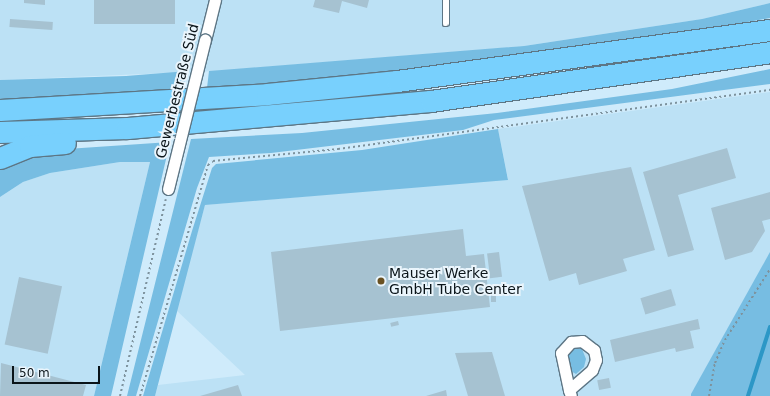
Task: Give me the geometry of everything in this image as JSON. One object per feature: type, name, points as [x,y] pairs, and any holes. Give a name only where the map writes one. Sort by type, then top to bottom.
[{"type":"highway","points":[[0,110],[267,94],[396,81],[770,30]]},
{"type":"highway","points":[[0,132],[127,128],[431,101],[770,52]]},
{"type":"highway","points":[[0,158],[30,146],[88,140],[127,128]]},
{"type":"street","name":"Gewerbestraße Süd","points":[[168,189],[215,0]]},
{"type":"lane","points":[[446,0],[446,23]]},
{"type":"path","points":[[140,396],[208,165],[213,161],[338,149],[770,90]]},
{"type":"path","points":[[120,396],[168,189]]},
{"type":"path","points":[[709,396],[714,363],[725,340],[770,269]]},
{"type":"shaded area","points":[[0,0],[770,0],[770,3],[702,19],[524,46],[216,71],[0,80]]},
{"type":"shaded area","points":[[770,3],[770,18],[631,44],[408,72],[207,88],[209,71],[524,46],[702,19]]},
{"type":"shaded area","points":[[770,69],[770,84],[494,120],[463,130],[271,153],[209,157],[197,188],[136,396],[127,396],[191,139],[302,133],[497,113],[672,89]]},
{"type":"shaded area","points":[[188,71],[182,90],[0,100],[0,80],[126,76]]},
{"type":"shaded area","points":[[770,92],[770,396],[155,396],[158,385],[245,375],[176,310],[205,205],[508,179],[498,129]]},
{"type":"shaded area","points":[[498,129],[508,180],[205,205],[155,396],[143,396],[192,231],[212,168],[216,164],[362,150]]},
{"type":"shaded area","points":[[170,142],[111,396],[94,396],[150,162],[120,162],[50,173],[23,182],[0,197],[0,166],[52,150]]},
{"type":"shaded area","points":[[120,162],[150,162],[94,396],[0,396],[0,197],[23,182],[50,173]]},
{"type":"shaded area","points":[[770,252],[770,396],[691,396],[691,394]]},
{"type":"shaded area","points":[[577,348],[582,349],[586,359],[584,367],[576,374],[571,371],[567,358],[570,350]]},
{"type":"building","points":[[24,0],[45,0],[45,5],[24,3]]},
{"type":"building","points":[[94,0],[175,0],[175,24],[94,24]]},
{"type":"building","points":[[315,0],[369,0],[367,8],[342,1],[339,13],[313,7]]},
{"type":"building","points":[[10,19],[53,22],[52,30],[9,27]]},
{"type":"building","points":[[727,148],[736,178],[678,195],[694,250],[668,257],[643,172]]},
{"type":"building","points":[[631,167],[655,250],[623,259],[627,271],[579,285],[576,273],[549,281],[522,186]]},
{"type":"building","points":[[770,192],[770,219],[762,221],[765,231],[752,252],[725,260],[711,208]]},
{"type":"building","name":"Mauser Werke GmbH Tube Center","points":[[463,229],[466,256],[484,254],[490,307],[280,331],[271,252]]},
{"type":"building","points":[[499,252],[502,277],[490,278],[487,253]]},
{"type":"building","points":[[19,277],[62,286],[48,354],[5,344]]},
{"type":"building","points":[[491,288],[496,288],[496,302],[491,302]]},
{"type":"building","points":[[671,289],[676,305],[645,315],[640,298]]},
{"type":"building","points":[[698,319],[700,329],[690,331],[694,348],[676,352],[675,348],[615,362],[610,340]]},
{"type":"building","points":[[398,321],[399,325],[391,327],[390,323]]},
{"type":"building","points":[[492,352],[505,396],[468,396],[455,353]]},
{"type":"building","points":[[1,363],[86,385],[83,396],[0,396]]},
{"type":"building","points":[[609,378],[611,388],[599,390],[597,380]]},
{"type":"building","points":[[238,385],[242,396],[200,396]]},
{"type":"building","points":[[446,390],[447,396],[426,396]]},
{"type":"waterway","points":[[748,396],[770,327]]},
{"type":"place","name":"Mauser Werke GmbH Tube Center","points":[[381,281]]}]
